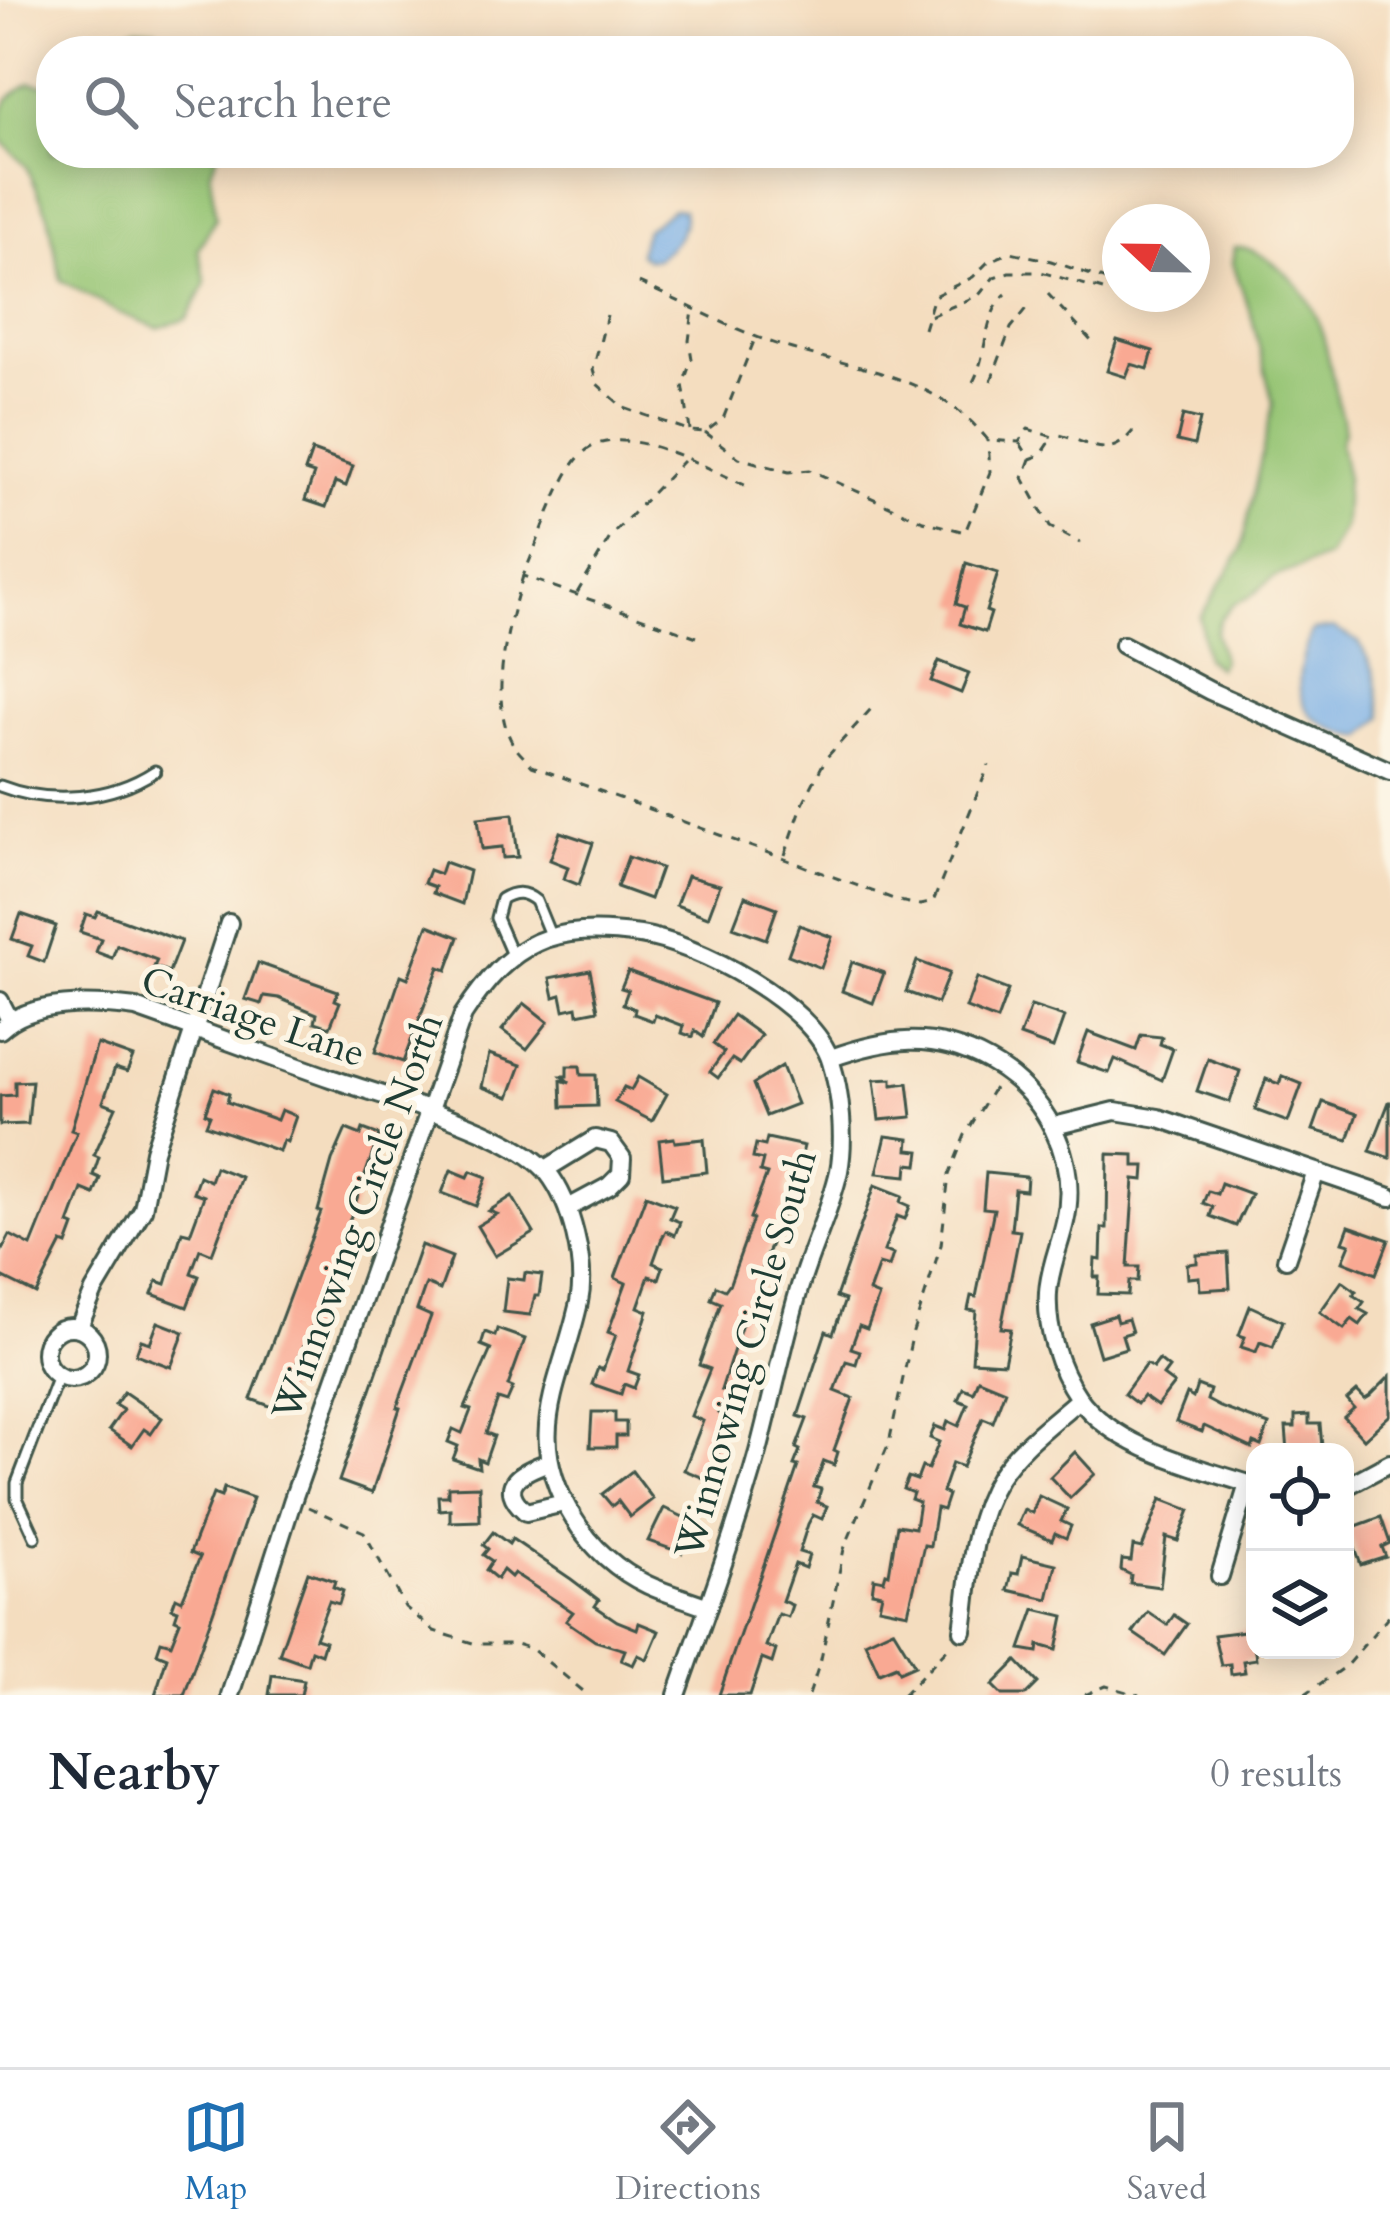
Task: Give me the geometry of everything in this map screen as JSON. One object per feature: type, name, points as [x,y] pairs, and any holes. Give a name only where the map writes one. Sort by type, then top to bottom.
[{"type":"street","points":[[1123,645],[1210,691],[1390,771]]},
{"type":"street","points":[[79,1327],[143,1209],[154,1151],[229,922]]},
{"type":"street","name":"Winnowing Circle North","points":[[230,1695],[428,1111],[463,1015],[483,984],[512,956],[550,935],[600,931],[647,936],[759,982],[800,1017],[831,1058]]},
{"type":"street","points":[[0,1001],[5,1025]]},
{"type":"street","name":"Carriage Lane","points":[[5,1025],[42,1010],[136,1008],[500,1139],[546,1169],[570,1207],[580,1298],[547,1416],[550,1462],[563,1503],[591,1544],[624,1571],[648,1585],[708,1606]]},
{"type":"street","points":[[831,1058],[874,1042],[922,1038],[965,1048],[1005,1070],[1054,1126],[1063,1153],[1067,1216],[1048,1294],[1052,1340],[1079,1399],[1102,1421],[1137,1443],[1246,1483]]},
{"type":"street","name":"Winnowing Circle South","points":[[677,1695],[757,1456],[799,1288],[839,1170],[840,1117],[831,1058]]},
{"type":"street","points":[[1054,1126],[1115,1111],[1160,1118],[1390,1197]]},
{"type":"street","points":[[546,1169],[595,1139],[610,1142],[622,1158],[621,1174],[609,1186],[570,1207]]},
{"type":"street","points":[[1286,1258],[1316,1172]]},
{"type":"street","points":[[79,1327],[96,1341],[96,1363],[80,1378],[58,1376],[50,1369],[45,1348],[58,1330],[79,1327]]},
{"type":"street","points":[[963,1631],[975,1540],[998,1478],[1019,1452],[1079,1399]]},
{"type":"street","points":[[550,1462],[518,1476],[512,1486],[514,1499],[526,1512],[563,1503]]},
{"type":"street","points":[[1354,1482],[1390,1463]]},
{"type":"street","points":[[1220,1576],[1246,1502]]},
{"type":"lane","points":[[0,786],[42,798],[77,797],[142,780],[155,771]]},
{"type":"lane","points":[[512,956],[496,918],[501,899],[509,894],[520,892],[536,901],[550,935]]},
{"type":"lane","points":[[35,1537],[17,1498],[17,1483],[58,1376]]},
{"type":"path","points":[[924,329],[934,296],[1011,252],[1102,278]]},
{"type":"path","points":[[929,317],[979,295],[994,277],[1009,272],[1041,272],[1102,290]]},
{"type":"path","points":[[607,315],[593,370],[597,384],[624,408],[705,432],[739,458],[789,472],[810,470],[922,521],[965,532],[990,472],[988,440],[960,410],[921,387],[832,357],[792,349],[639,283]]},
{"type":"path","points":[[973,382],[983,364],[998,301],[1006,294]]},
{"type":"path","points":[[1048,294],[1094,344]]},
{"type":"path","points":[[992,381],[1011,328],[1029,306]]},
{"type":"path","points":[[691,431],[683,384],[692,359],[689,340],[694,307]]},
{"type":"path","points":[[705,432],[727,413],[757,334]]},
{"type":"path","points":[[1019,442],[1028,429],[1110,450],[1133,431]]},
{"type":"path","points":[[746,486],[618,437],[580,454],[524,576],[503,655],[502,699],[511,742],[532,766],[920,905],[933,902],[989,765]]},
{"type":"path","points":[[1052,437],[1041,455],[1030,459],[1023,478],[1050,527],[1080,543]]},
{"type":"path","points":[[988,440],[1019,442]]},
{"type":"path","points":[[1019,442],[1030,459]]},
{"type":"path","points":[[576,596],[611,536],[684,460]]},
{"type":"path","points":[[524,576],[697,638]]},
{"type":"path","points":[[784,859],[803,803],[826,758],[872,709]]},
{"type":"path","points":[[808,1695],[821,1659],[844,1549],[889,1443],[913,1332],[941,1245],[956,1154],[1005,1070]]},
{"type":"path","points":[[292,1502],[346,1520],[364,1532],[405,1607],[434,1631],[476,1644],[532,1649],[588,1695]]},
{"type":"path","points":[[1304,1695],[1356,1656],[1390,1614]]},
{"type":"path","points":[[903,1695],[963,1631]]},
{"type":"path","points":[[1323,1684],[1327,1692]]},
{"type":"path","points":[[1085,1695],[1106,1686],[1139,1695]]},
{"type":"green space","points":[[136,29],[156,30],[165,36],[114,36]]},
{"type":"green space","points":[[36,84],[36,168],[212,168],[216,218],[198,249],[206,283],[187,319],[158,328],[117,312],[61,280],[48,215],[27,167],[0,139],[5,105],[14,94]]},
{"type":"green space","points":[[1235,247],[1252,250],[1277,266],[1294,281],[1316,316],[1342,419],[1340,443],[1346,476],[1344,525],[1328,557],[1274,577],[1233,604],[1216,632],[1222,660],[1218,668],[1205,658],[1200,617],[1241,551],[1273,403],[1233,263]]},
{"type":"water","points":[[673,209],[683,210],[681,232],[656,259],[646,259],[639,253],[646,229]]},
{"type":"water","points":[[1333,628],[1359,642],[1374,671],[1383,717],[1363,737],[1323,724],[1310,713],[1299,687],[1312,631]]},
{"type":"building","points":[[1117,340],[1153,351],[1148,369],[1131,364],[1126,377],[1107,371]]},
{"type":"building","points":[[1183,415],[1200,419],[1194,445],[1177,441]]},
{"type":"building","points":[[312,451],[353,466],[346,486],[335,482],[326,507],[305,500],[314,474],[305,471]]},
{"type":"building","points":[[966,563],[998,573],[985,632],[960,624],[965,607],[956,604]]},
{"type":"building","points":[[939,661],[969,673],[961,693],[931,681]]},
{"type":"building","points":[[513,814],[518,857],[503,858],[502,847],[482,849],[478,818]]},
{"type":"building","points":[[560,832],[593,843],[579,885],[564,879],[568,867],[550,860]]},
{"type":"building","points":[[628,857],[661,868],[650,899],[617,887]]},
{"type":"building","points":[[444,862],[469,871],[462,904],[433,893],[435,887],[424,883],[429,870],[440,874]]},
{"type":"building","points":[[687,876],[720,885],[708,917],[676,905]]},
{"type":"building","points":[[745,896],[777,908],[766,939],[733,927]]},
{"type":"building","points":[[98,911],[181,941],[169,972],[154,967],[157,960],[117,945],[112,958],[96,952],[101,939],[80,932],[86,914],[95,917]]},
{"type":"building","points":[[21,914],[56,926],[44,962],[28,956],[32,946],[12,939]]},
{"type":"building","points":[[428,925],[459,937],[447,970],[439,967],[403,1062],[375,1052],[401,975],[408,978]]},
{"type":"building","points":[[799,925],[832,937],[821,968],[788,955]]},
{"type":"building","points":[[917,961],[949,973],[937,1003],[906,992]]},
{"type":"building","points":[[852,962],[884,973],[873,1003],[842,991]]},
{"type":"building","points":[[258,963],[338,991],[335,1000],[340,1002],[330,1027],[315,1022],[317,1014],[279,998],[264,996],[261,1004],[245,999]]},
{"type":"building","points":[[590,970],[598,1010],[578,1014],[577,1007],[564,1010],[561,995],[554,997],[550,978]]},
{"type":"building","points":[[628,971],[715,1003],[703,1037],[695,1031],[693,1037],[682,1033],[684,1026],[655,1015],[653,1021],[634,1014],[635,1009],[623,1004],[628,990],[621,988]]},
{"type":"building","points":[[977,978],[1008,990],[997,1020],[966,1008]]},
{"type":"building","points":[[524,1003],[548,1022],[527,1049],[502,1030]]},
{"type":"building","points":[[1031,1006],[1064,1017],[1053,1048],[1020,1036]]},
{"type":"building","points":[[733,1015],[761,1035],[740,1064],[732,1059],[718,1078],[710,1072],[724,1052],[713,1044]]},
{"type":"building","points":[[1088,1032],[1136,1050],[1141,1035],[1162,1037],[1160,1044],[1173,1049],[1162,1080],[1115,1059],[1109,1073],[1077,1062]]},
{"type":"building","points":[[97,1044],[133,1057],[127,1072],[115,1068],[103,1102],[116,1107],[94,1155],[99,1157],[93,1175],[100,1178],[94,1194],[82,1189],[67,1245],[62,1243],[36,1294],[0,1276],[0,1254],[10,1235],[31,1246],[77,1132],[71,1130]]},
{"type":"building","points":[[489,1054],[521,1065],[509,1097],[482,1087]]},
{"type":"building","points":[[1208,1059],[1240,1071],[1230,1102],[1197,1091]]},
{"type":"building","points":[[567,1066],[580,1066],[581,1075],[596,1075],[597,1106],[562,1107],[561,1080],[570,1083],[562,1076],[567,1076]]},
{"type":"building","points":[[782,1066],[797,1104],[766,1116],[753,1084]]},
{"type":"building","points":[[1282,1076],[1302,1084],[1288,1122],[1255,1110],[1266,1079],[1279,1084]]},
{"type":"building","points":[[638,1077],[667,1094],[652,1121],[615,1102],[624,1087],[631,1090]]},
{"type":"building","points":[[892,1079],[892,1085],[908,1083],[912,1117],[879,1120],[874,1080]]},
{"type":"building","points":[[32,1081],[28,1124],[0,1125],[0,1096],[15,1095],[15,1082]]},
{"type":"building","points":[[214,1088],[229,1094],[227,1102],[277,1120],[281,1110],[296,1116],[287,1142],[283,1140],[279,1151],[206,1125]]},
{"type":"building","points":[[1323,1102],[1357,1114],[1348,1140],[1313,1130]]},
{"type":"building","points":[[1390,1102],[1390,1158],[1370,1151]]},
{"type":"building","points":[[346,1129],[379,1135],[317,1314],[278,1409],[251,1399],[321,1212],[332,1161]]},
{"type":"building","points":[[886,1136],[909,1139],[908,1150],[920,1151],[918,1165],[908,1164],[907,1176],[877,1173]]},
{"type":"building","points":[[674,1138],[675,1142],[704,1139],[707,1172],[663,1177],[659,1140]]},
{"type":"building","points":[[767,1138],[804,1146],[800,1162],[793,1161],[785,1195],[789,1197],[762,1267],[767,1269],[751,1309],[747,1308],[721,1390],[727,1392],[719,1413],[725,1415],[714,1444],[720,1446],[711,1481],[684,1470],[703,1421],[691,1416],[710,1369],[699,1365],[721,1303],[711,1299],[716,1286],[725,1290],[730,1283],[767,1174],[760,1172],[763,1160],[753,1158],[756,1144],[765,1146]]},
{"type":"building","points":[[1108,1154],[1134,1155],[1134,1166],[1145,1166],[1144,1180],[1134,1179],[1128,1267],[1139,1267],[1138,1281],[1129,1281],[1128,1295],[1098,1294],[1099,1277],[1094,1277],[1095,1259],[1101,1260],[1102,1228],[1107,1228]]},
{"type":"building","points":[[215,1167],[241,1177],[212,1254],[200,1249],[191,1273],[199,1276],[187,1307],[152,1294],[157,1281],[166,1284],[182,1232],[190,1234],[204,1196],[193,1192],[199,1176],[210,1181]]},
{"type":"building","points":[[451,1170],[468,1177],[471,1171],[487,1177],[476,1206],[442,1193]]},
{"type":"building","points":[[986,1173],[1027,1177],[1026,1191],[1015,1190],[1011,1230],[1020,1231],[1001,1328],[1011,1329],[1004,1363],[972,1361],[976,1311],[968,1310],[971,1296],[976,1297],[994,1209],[983,1208]]},
{"type":"building","points":[[1221,1183],[1251,1194],[1236,1226],[1210,1216],[1213,1207],[1203,1203],[1208,1191],[1217,1194]]},
{"type":"building","points":[[875,1185],[903,1196],[901,1202],[910,1206],[905,1219],[897,1216],[884,1251],[893,1254],[889,1267],[879,1264],[869,1292],[879,1296],[867,1329],[859,1326],[851,1348],[860,1351],[856,1364],[846,1361],[835,1391],[853,1398],[834,1450],[838,1452],[834,1465],[824,1461],[814,1487],[821,1489],[817,1502],[827,1506],[822,1519],[813,1515],[808,1524],[799,1552],[809,1555],[805,1568],[795,1564],[782,1601],[792,1605],[788,1617],[778,1614],[766,1646],[776,1650],[772,1663],[762,1659],[750,1695],[719,1695],[798,1466],[794,1465],[800,1450],[796,1448],[807,1419],[798,1416],[826,1331],[833,1334],[845,1300],[836,1297]]},
{"type":"building","points":[[646,1195],[675,1206],[670,1218],[680,1222],[675,1235],[666,1231],[653,1263],[663,1267],[659,1279],[649,1276],[638,1307],[648,1311],[628,1371],[639,1375],[634,1388],[624,1384],[621,1394],[592,1384],[598,1368],[603,1370],[616,1335],[608,1332],[626,1283],[615,1278]]},
{"type":"building","points":[[512,1196],[534,1233],[495,1256],[477,1226],[497,1214],[489,1211]]},
{"type":"building","points":[[1349,1226],[1389,1240],[1376,1274],[1343,1261],[1350,1244],[1343,1242]]},
{"type":"building","points":[[421,1245],[452,1257],[440,1290],[426,1284],[417,1310],[431,1316],[372,1493],[339,1481]]},
{"type":"building","points":[[1228,1253],[1230,1288],[1200,1290],[1199,1277],[1188,1278],[1187,1264],[1197,1263],[1197,1255]]},
{"type":"building","points":[[525,1273],[542,1275],[530,1315],[503,1312],[507,1278],[524,1280]]},
{"type":"building","points":[[1342,1281],[1356,1291],[1353,1295],[1364,1302],[1359,1309],[1368,1314],[1360,1325],[1352,1319],[1344,1329],[1320,1312]]},
{"type":"building","points":[[1250,1306],[1283,1321],[1273,1347],[1260,1342],[1256,1352],[1241,1347],[1245,1337],[1239,1335]]},
{"type":"building","points":[[1115,1315],[1117,1322],[1128,1319],[1132,1332],[1122,1335],[1126,1348],[1100,1356],[1090,1323]]},
{"type":"building","points":[[158,1322],[184,1332],[171,1367],[136,1354],[141,1340],[150,1343]]},
{"type":"building","points":[[497,1329],[525,1339],[507,1402],[498,1399],[486,1433],[494,1436],[485,1462],[478,1459],[479,1468],[453,1459],[458,1446],[448,1442],[453,1429],[462,1433],[471,1410],[465,1408],[491,1349],[481,1345],[485,1332],[495,1336]]},
{"type":"building","points":[[1159,1360],[1169,1368],[1163,1376],[1174,1384],[1157,1406],[1143,1396],[1137,1404],[1124,1394],[1146,1364],[1153,1368]]},
{"type":"building","points":[[1390,1376],[1390,1415],[1364,1439],[1344,1417],[1354,1408],[1347,1400],[1357,1391],[1365,1399]]},
{"type":"building","points":[[978,1379],[1005,1390],[993,1422],[983,1418],[962,1467],[952,1463],[942,1492],[948,1495],[943,1510],[936,1508],[930,1546],[924,1545],[908,1613],[879,1607],[882,1594],[872,1592],[874,1578],[884,1580],[889,1574],[897,1525],[915,1528],[919,1502],[903,1489],[908,1477],[917,1480],[922,1467],[928,1469],[939,1442],[930,1438],[935,1426],[945,1430],[948,1421],[959,1426],[968,1404],[958,1400],[963,1388],[973,1392]]},
{"type":"building","points":[[1197,1385],[1210,1390],[1207,1400],[1269,1425],[1262,1443],[1246,1445],[1204,1426],[1202,1432],[1176,1422],[1187,1394],[1193,1398]]},
{"type":"building","points":[[124,1392],[162,1418],[151,1434],[144,1429],[132,1446],[109,1430],[123,1410],[115,1405]]},
{"type":"building","points":[[592,1412],[615,1412],[615,1422],[626,1422],[626,1436],[616,1436],[616,1447],[590,1447]]},
{"type":"building","points":[[1309,1415],[1309,1424],[1320,1424],[1322,1443],[1287,1443],[1286,1427],[1295,1427],[1295,1416]]},
{"type":"building","points":[[1075,1452],[1095,1474],[1070,1498],[1050,1477]]},
{"type":"building","points":[[632,1471],[653,1499],[630,1517],[618,1501],[612,1506],[602,1494]]},
{"type":"building","points":[[479,1486],[480,1521],[450,1522],[450,1509],[439,1510],[438,1496],[448,1496],[448,1487]]},
{"type":"building","points":[[224,1488],[253,1498],[184,1695],[155,1695],[167,1657],[157,1653],[161,1641],[171,1644],[180,1621],[175,1619],[178,1610],[172,1608],[176,1597],[182,1600],[200,1557],[190,1553],[213,1494],[221,1497]]},
{"type":"building","points":[[1039,1496],[1067,1509],[1061,1521],[1071,1526],[1066,1538],[1055,1533],[1052,1540],[1017,1525],[1024,1509],[1032,1513]]},
{"type":"building","points":[[1161,1499],[1190,1510],[1178,1541],[1166,1537],[1160,1587],[1130,1583],[1131,1575],[1121,1570],[1122,1560],[1131,1561],[1133,1546],[1142,1548]]},
{"type":"building","points":[[664,1508],[696,1523],[682,1553],[648,1541]]},
{"type":"building","points":[[1381,1517],[1390,1543],[1382,1547],[1386,1557],[1361,1565],[1354,1527]]},
{"type":"building","points":[[493,1532],[509,1544],[512,1539],[571,1579],[599,1600],[595,1606],[617,1621],[659,1631],[647,1659],[638,1655],[633,1665],[621,1660],[625,1650],[595,1641],[566,1621],[573,1612],[514,1573],[511,1577],[503,1570],[497,1579],[486,1570],[492,1561],[483,1555],[488,1549],[483,1545]]},
{"type":"building","points":[[1022,1556],[1056,1564],[1048,1599],[1008,1590]]},
{"type":"building","points":[[308,1572],[335,1581],[333,1587],[343,1591],[339,1604],[329,1601],[315,1638],[325,1641],[321,1654],[311,1650],[307,1664],[279,1654]]},
{"type":"building","points":[[1035,1609],[1064,1616],[1057,1650],[1039,1645],[1038,1652],[1021,1649]]},
{"type":"building","points":[[1148,1612],[1167,1625],[1174,1615],[1187,1624],[1165,1655],[1133,1633]]},
{"type":"building","points":[[893,1629],[915,1665],[879,1673],[865,1642]]},
{"type":"building","points":[[1246,1631],[1246,1659],[1256,1659],[1243,1661],[1245,1672],[1231,1674],[1230,1664],[1221,1665],[1214,1635]]},
{"type":"building","points":[[1017,1661],[1038,1683],[1026,1695],[1003,1695],[993,1685]]},
{"type":"building","points":[[272,1675],[304,1680],[301,1695],[269,1695]]}]
